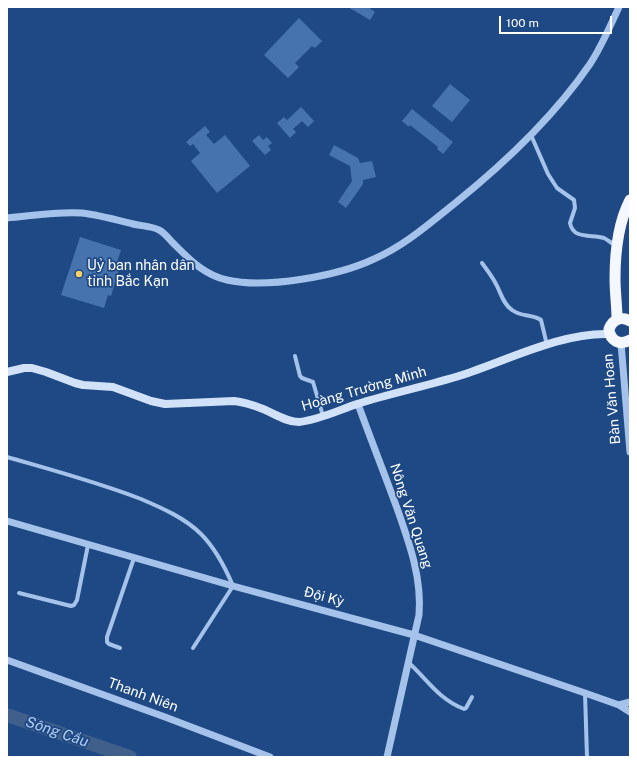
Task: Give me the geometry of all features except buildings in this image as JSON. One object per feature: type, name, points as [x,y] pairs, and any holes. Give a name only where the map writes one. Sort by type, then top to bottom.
[{"type":"highway","points":[[617,319],[615,279],[617,246],[622,221],[630,200]]},
{"type":"highway","points":[[625,342],[614,340],[610,334],[611,325],[617,319],[622,318],[630,321]]},
{"type":"main road","name":"Hoàng Trường Minh","points":[[7,372],[24,368],[32,368],[75,383],[113,387],[165,404],[234,400],[242,401],[292,421],[299,422],[464,374],[575,336],[588,334],[610,334]]},
{"type":"street","points":[[7,218],[80,213],[110,218],[160,230],[198,268],[211,275],[227,280],[242,282],[297,280],[351,268],[374,260],[399,246],[432,222],[532,135],[590,63],[604,41],[618,7]]},
{"type":"street","points":[[532,135],[548,174],[557,188],[574,200],[575,208],[570,223],[573,230],[581,235],[604,238],[617,246]]},
{"type":"street","points":[[482,263],[503,300],[510,309],[523,316],[534,317],[541,320],[548,345]]},
{"type":"street","name":"Bàn Văn Hoan","points":[[625,342],[630,452]]},
{"type":"street","points":[[294,356],[300,376],[313,382],[323,416]]},
{"type":"street","name":"Nông Văn Quang","points":[[358,404],[385,474],[412,555],[420,600],[419,615],[387,757]]},
{"type":"street","points":[[7,457],[78,477],[149,503],[178,517],[193,527],[210,544],[222,563],[233,586],[193,648]]},
{"type":"street","name":"Đội Kỳ","points":[[7,521],[233,586],[414,635],[620,705],[630,712]]},
{"type":"street","points":[[19,593],[71,606],[74,605],[77,600],[88,545]]},
{"type":"street","points":[[120,648],[109,644],[107,642],[107,638],[134,558]]},
{"type":"street","name":"Thanh Niên","points":[[7,660],[270,757]]},
{"type":"street","points":[[408,662],[434,690],[449,701],[464,709],[472,697]]},
{"type":"street","points":[[585,693],[587,757]]},
{"type":"street","points":[[620,705],[630,702]]},
{"type":"waterway","name":"Sông Cầu","points":[[7,715],[130,757]]},
{"type":"place","name":"Uỷ ban nhân dân tỉnh Bắc Kạn","points":[[79,274]]}]
